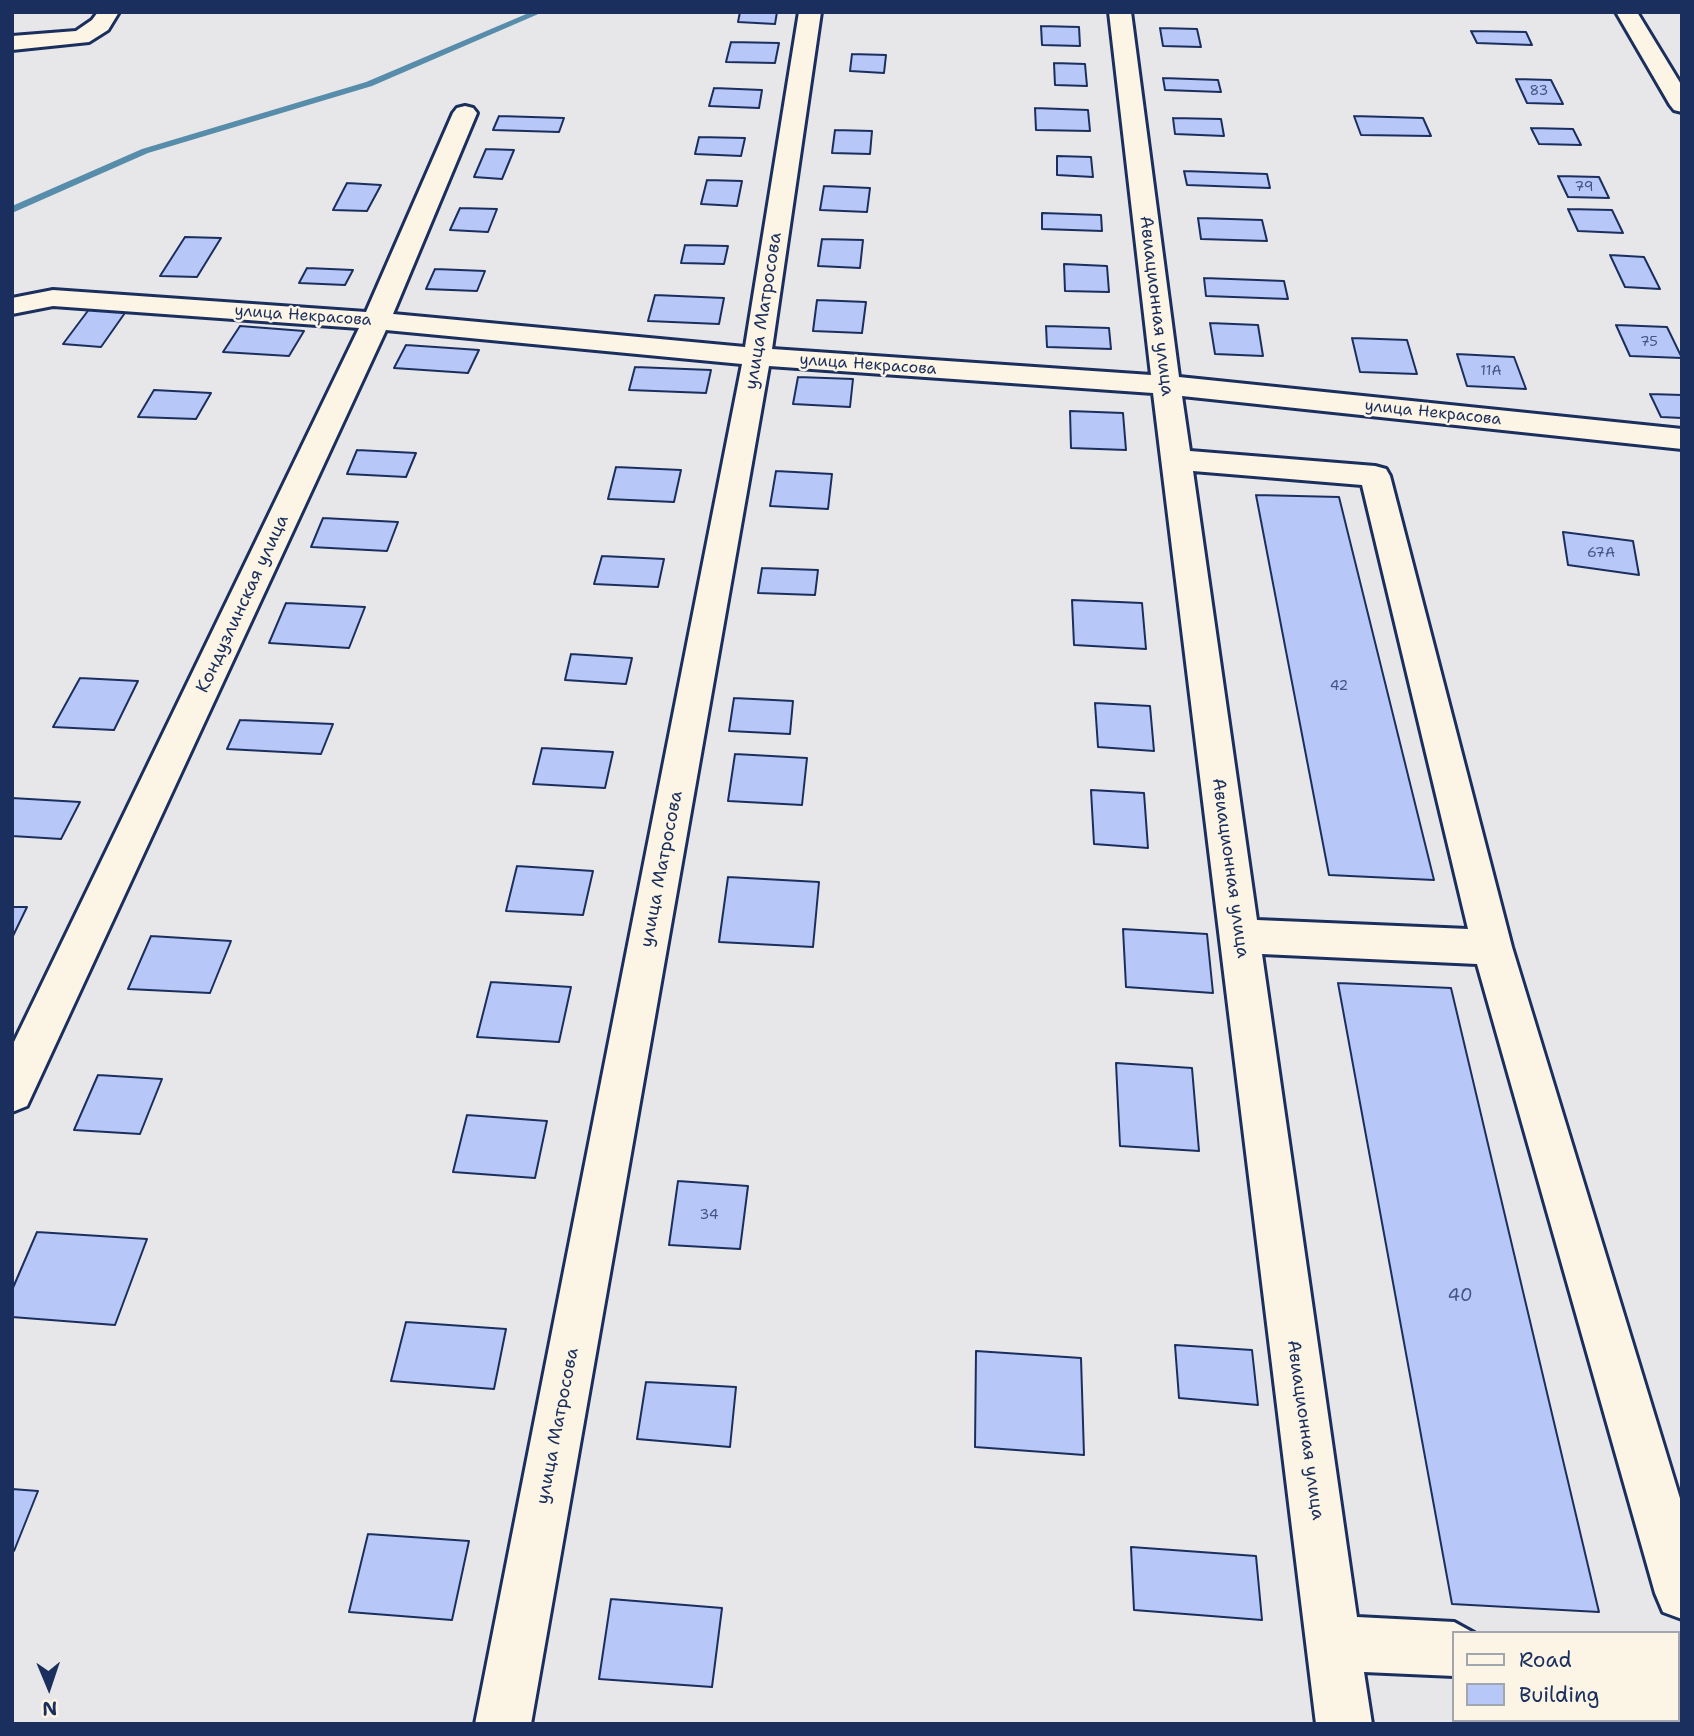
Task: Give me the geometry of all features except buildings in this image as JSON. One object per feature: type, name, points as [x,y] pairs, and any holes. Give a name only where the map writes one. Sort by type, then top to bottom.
[{"type":"street","points":[[12,43],[81,37],[100,25],[109,12]]},
{"type":"street","name":"улица Матросова","points":[[503,1724],[757,357],[810,12]]},
{"type":"street","name":"Авиационная улица","points":[[1120,12],[1166,385],[1344,1724]]},
{"type":"street","points":[[1626,12],[1682,106]]},
{"type":"street","name":"Кондузлинская улица","points":[[12,1092],[376,321],[465,113]]},
{"type":"street","name":"улица Некрасова","points":[[12,306],[53,298],[376,321],[757,357],[1166,385],[1682,439]]},
{"type":"street","points":[[1176,460],[1375,476],[1492,947],[1682,1593]]},
{"type":"street","points":[[1239,936],[1492,947]]},
{"type":"street","points":[[1334,1643],[1452,1649]]},
{"type":"waterway","points":[[12,210],[145,151],[369,84],[539,12]]}]
